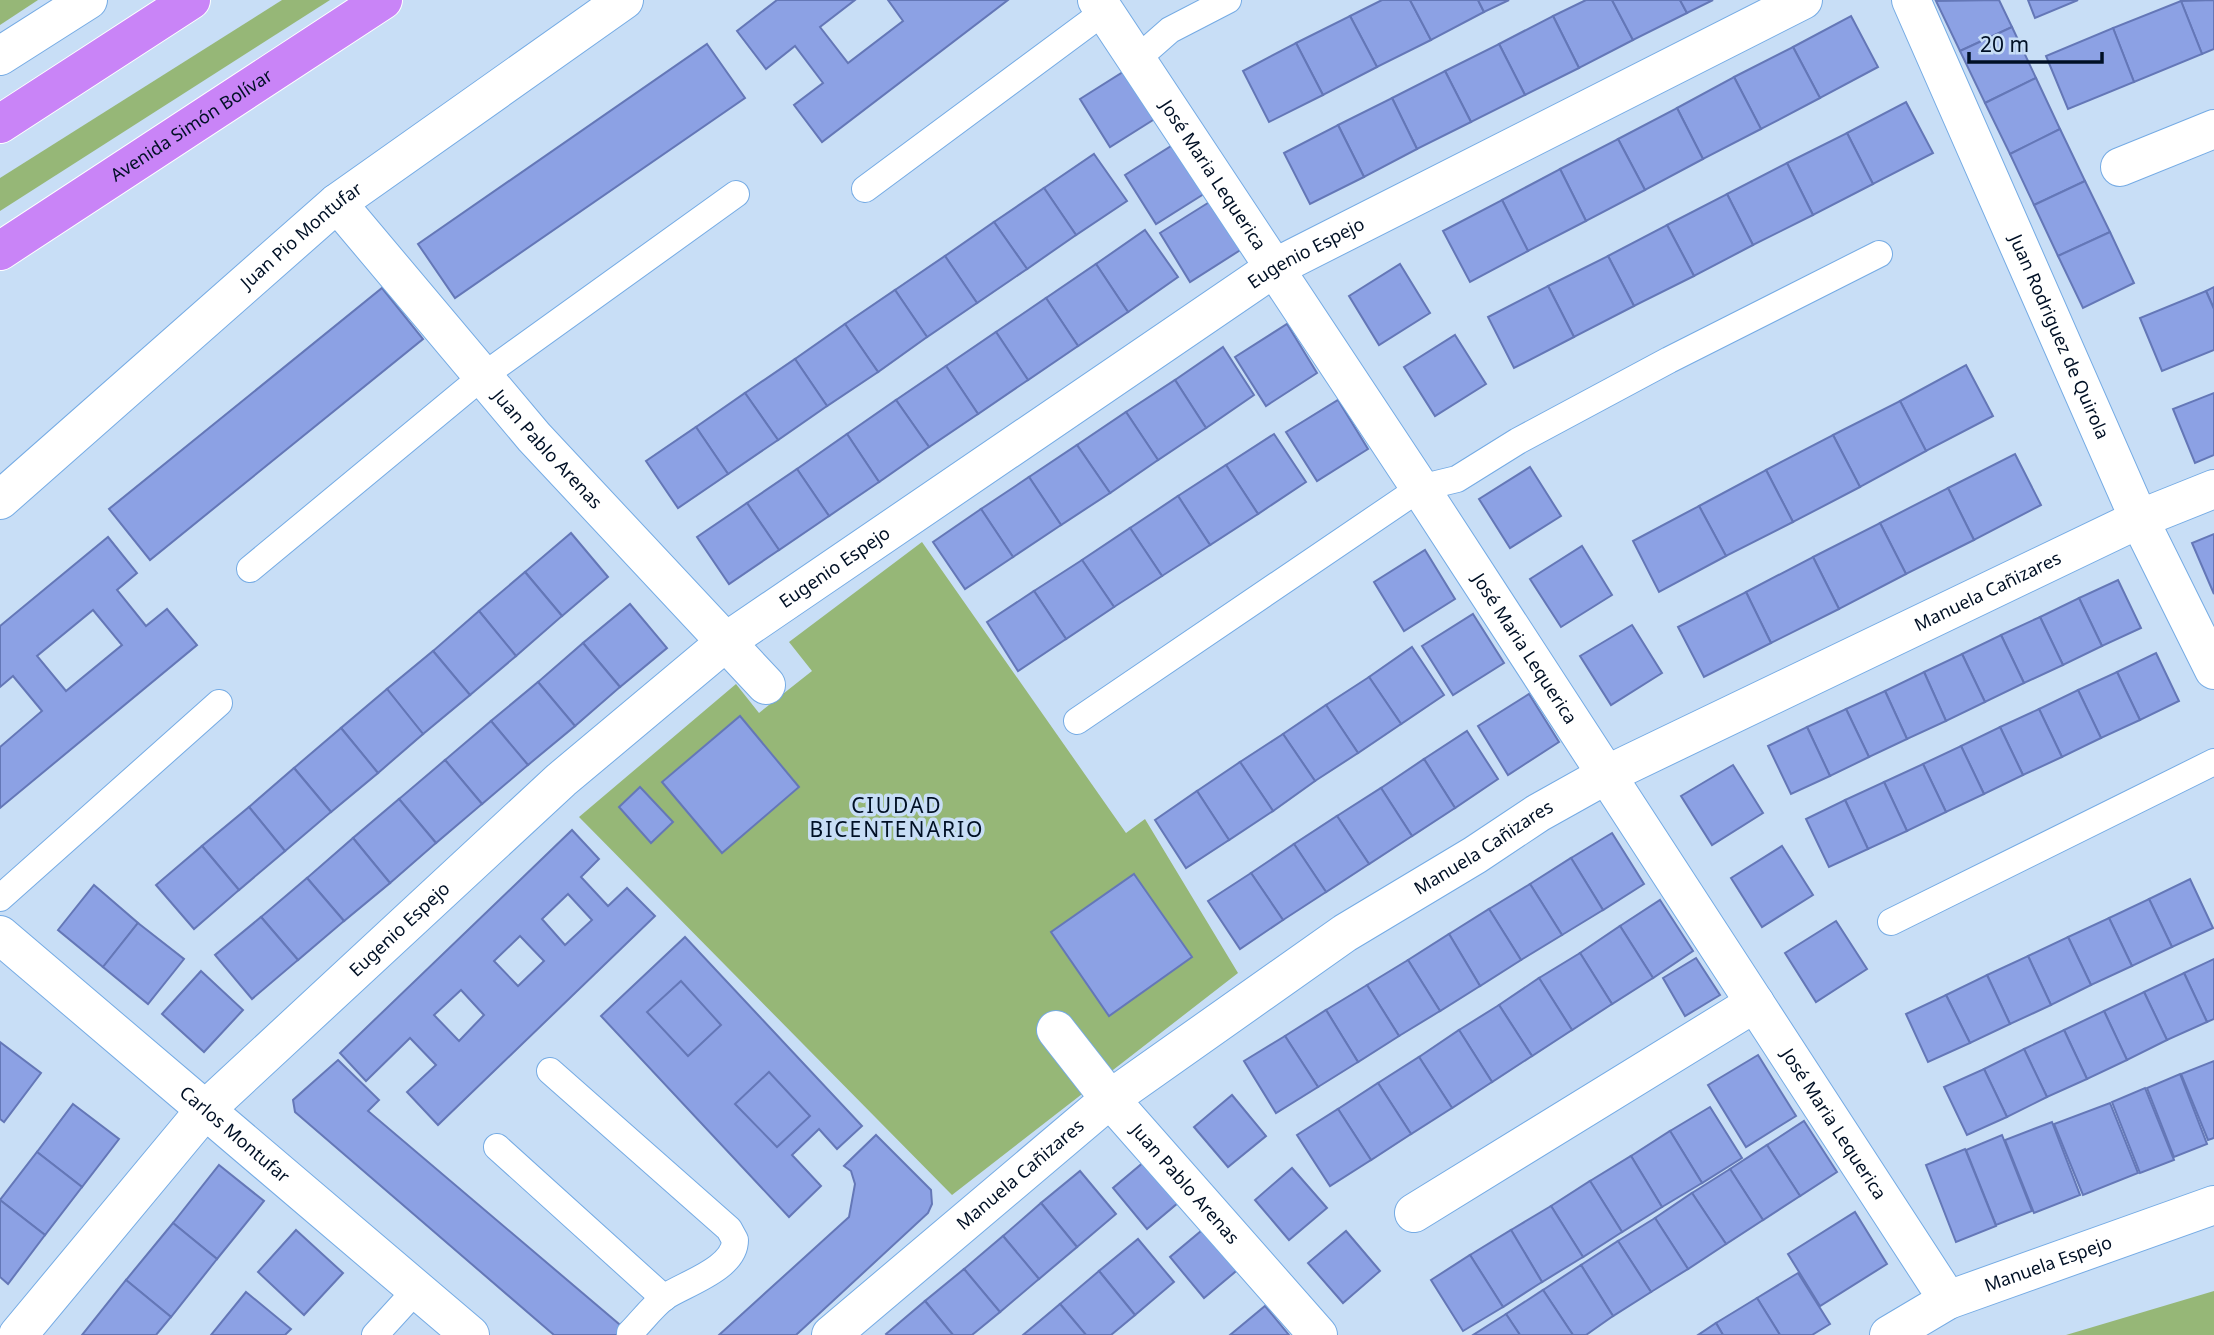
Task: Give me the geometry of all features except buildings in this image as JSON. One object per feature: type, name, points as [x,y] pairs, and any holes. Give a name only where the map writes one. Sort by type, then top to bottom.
[{"type":"highway","points":[[0,124],[191,0]]},
{"type":"highway","name":"Avenida Simón Bolívar","points":[[0,251],[383,0]]},
{"type":"street","points":[[0,56],[88,0]]},
{"type":"street","name":"Juan Pio Montufar","points":[[0,500],[337,203],[624,0]]},
{"type":"street","name":"Eugenio Espejo","points":[[18,1335],[55,1287],[205,1110],[561,779],[727,642],[1274,268],[1803,0]]},
{"type":"street","name":"Juan Rodriguez de Quirola","points":[[1911,0],[2139,519],[2214,670]]},
{"type":"street","name":"José Maria Lequerica","points":[[1101,6],[1420,488],[1948,1300]]},
{"type":"street","points":[[2120,167],[2214,129]]},
{"type":"street","name":"Juan Pablo Arenas","points":[[337,203],[534,437],[766,685]]},
{"type":"street","name":"Manuela Cañizares","points":[[831,1335],[870,1298],[1110,1099],[1345,933],[1475,855],[1538,813],[1606,775],[2139,519],[2214,489]]},
{"type":"street","name":"Carlos Montufar","points":[[0,935],[470,1335]]},
{"type":"street","points":[[1414,1213],[1755,1003]]},
{"type":"street","name":"Juan Pablo Arenas","points":[[1056,1030],[1110,1099],[1318,1335]]},
{"type":"street","name":"Manuela Espejo","points":[[1889,1335],[1948,1300],[2214,1205]]},
{"type":"lane","points":[[1137,59],[1170,30],[1228,0]]},
{"type":"lane","points":[[865,189],[1101,6]]},
{"type":"lane","points":[[250,569],[483,376],[736,194]]},
{"type":"lane","points":[[1077,721],[1420,488],[1457,478],[1657,366],[1879,254]]},
{"type":"lane","points":[[0,898],[219,703]]},
{"type":"lane","points":[[1891,922],[2214,762]]},
{"type":"lane","points":[[550,1071],[733,1235],[735,1245],[732,1253],[719,1266],[664,1298],[630,1333]]},
{"type":"lane","points":[[497,1147],[664,1298]]},
{"type":"lane","points":[[375,1335],[416,1290]]},
{"type":"green space","points":[[0,0],[38,0],[0,25]]},
{"type":"green space","points":[[282,0],[330,0],[0,211],[0,178]]},
{"type":"green space","points":[[922,542],[1126,833],[1145,819],[1238,973],[952,1195],[579,817],[736,684],[759,713],[812,671],[789,642]]},
{"type":"green space","points":[[2214,1291],[2214,1335],[2066,1335]]},
{"type":"district","name":"CIUDAD BICENTENARIO","points":[[897,818]]}]
